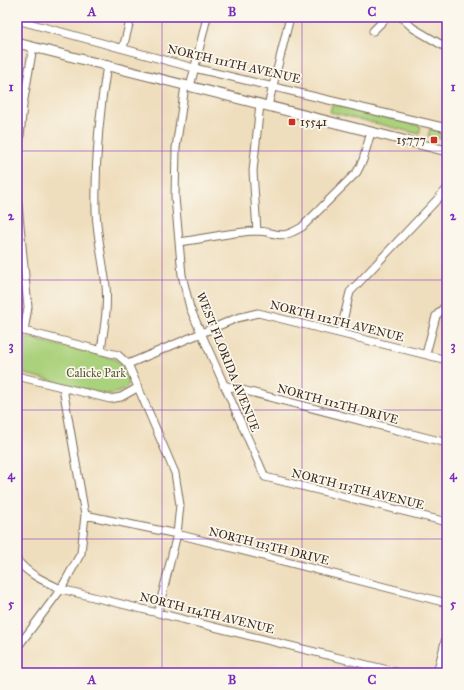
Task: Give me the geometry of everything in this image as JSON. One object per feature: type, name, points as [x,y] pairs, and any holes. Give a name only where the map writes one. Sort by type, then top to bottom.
[{"type":"street","points":[[123,48],[131,17]]},
{"type":"street","name":"WEST FLORIDA AVENUE","points":[[207,17],[194,68],[187,86],[176,148],[175,197],[182,275],[190,308],[265,477]]},
{"type":"street","points":[[257,231],[253,170],[264,105],[273,86],[290,17]]},
{"type":"street","points":[[373,31],[387,17]]},
{"type":"street","points":[[400,17],[413,28],[447,48]]},
{"type":"street","name":"NORTH 111TH AVENUE","points":[[17,20],[194,68],[447,128]]},
{"type":"street","points":[[17,43],[447,151]]},
{"type":"street","points":[[17,168],[23,104],[32,46]]},
{"type":"street","points":[[101,350],[106,313],[106,288],[96,212],[97,153],[100,113],[107,66]]},
{"type":"street","points":[[179,242],[257,231],[278,236],[292,234],[302,227],[357,172],[363,160],[371,132]]},
{"type":"street","points":[[340,333],[350,292],[447,189]]},
{"type":"street","points":[[17,195],[28,307],[21,331],[118,355],[128,364],[137,388],[175,473],[180,505],[177,534],[158,612]]},
{"type":"street","points":[[426,354],[436,316],[447,304]]},
{"type":"street","name":"NORTH 112TH AVENUE","points":[[128,364],[241,317],[258,313],[447,360]]},
{"type":"street","points":[[17,376],[110,399],[121,397],[137,388]]},
{"type":"street","name":"NORTH 112TH DRIVE","points":[[223,385],[447,443]]},
{"type":"street","points":[[17,648],[61,589],[81,553],[85,515],[63,388]]},
{"type":"street","name":"NORTH 113TH AVENUE","points":[[265,477],[447,522]]},
{"type":"street","name":"NORTH 113TH DRIVE","points":[[85,515],[177,534],[447,603]]},
{"type":"street","name":"NORTH 114TH AVENUE","points":[[17,560],[25,570],[40,580],[61,589],[400,673]]},
{"type":"street","points":[[437,673],[447,634]]},
{"type":"green space","points":[[332,104],[421,126],[419,134],[330,112]]},
{"type":"green space","points":[[430,128],[447,132],[447,140],[428,136]]},
{"type":"green space","name":"Calicke Park","points":[[17,335],[115,359],[127,372],[129,383],[121,391],[105,394],[17,372]]},
{"type":"place","name":"15541","points":[[292,122]]},
{"type":"place","name":"15777","points":[[434,140]]}]
